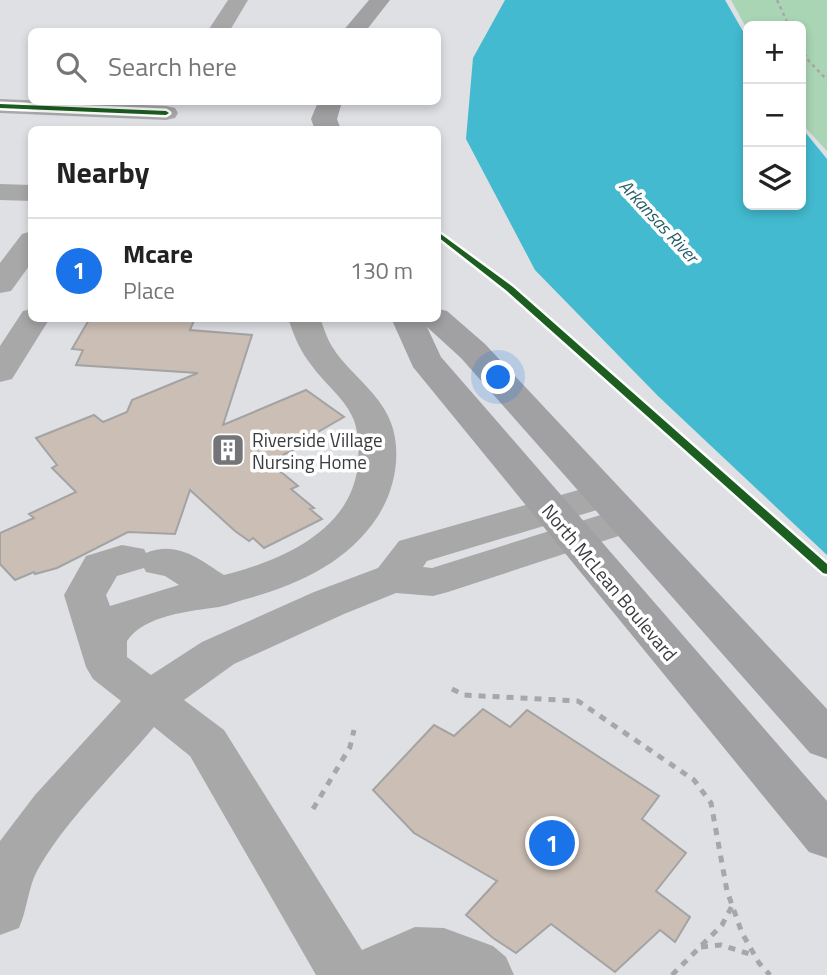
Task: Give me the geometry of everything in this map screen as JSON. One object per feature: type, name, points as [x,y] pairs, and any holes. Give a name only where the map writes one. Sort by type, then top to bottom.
[{"type":"main road","points":[[356,28],[380,0]]},
{"type":"main road","points":[[327,126],[324,119],[329,105]]},
{"type":"main road","name":"North McLean Boulevard","points":[[409,322],[425,360],[827,837]]},
{"type":"main road","points":[[440,322],[472,351],[827,740]]},
{"type":"street","points":[[220,28],[238,0]]},
{"type":"street","points":[[0,106],[165,115]]},
{"type":"street","points":[[0,192],[28,193]]},
{"type":"street","points":[[0,284],[28,246]]},
{"type":"street","points":[[0,372],[31,322]]},
{"type":"street","points":[[102,644],[116,625],[135,612],[219,593],[280,574],[310,560],[357,519],[370,499],[377,438],[372,420],[316,348],[306,322]]},
{"type":"street","points":[[4,880],[53,810],[152,698],[218,653],[329,603],[393,578],[433,583],[561,524],[615,507]]},
{"type":"street","points":[[219,593],[174,562],[122,559],[102,566],[85,595],[102,644],[102,656],[109,667],[207,743],[346,975]]},
{"type":"street","points":[[371,975],[416,952],[452,954],[479,966],[485,975]]},
{"type":"path","points":[[777,0],[787,21]]},
{"type":"path","points":[[806,57],[827,80]]},
{"type":"path","points":[[452,690],[464,695],[556,698],[578,702],[694,780],[711,803],[732,906],[742,933],[770,975]]},
{"type":"path","points":[[313,809],[325,796],[335,769],[352,748],[354,730]]},
{"type":"path","points":[[672,975],[722,925],[732,906]]},
{"type":"path","points":[[700,947],[721,945],[755,956]]},
{"type":"green space","points":[[731,0],[827,0],[827,151],[806,128],[806,21],[743,22]]},
{"type":"water","name":"Arkansas River","points":[[505,0],[725,0],[743,31],[743,210],[806,210],[806,133],[827,159],[827,555],[658,396],[535,270],[466,139],[473,58]]},
{"type":"building","name":"Riverside Village Nursing Home","points":[[88,322],[193,322],[190,330],[252,335],[223,425],[306,390],[344,417],[304,440],[307,443],[269,462],[298,486],[291,489],[314,508],[310,509],[322,519],[264,548],[253,538],[249,541],[235,531],[190,490],[175,534],[128,532],[57,568],[35,574],[34,572],[15,580],[0,564],[0,533],[34,518],[29,514],[76,492],[52,468],[57,465],[36,438],[94,415],[103,422],[127,412],[132,400],[198,373],[76,365],[83,350],[72,349]]},
{"type":"building","points":[[483,709],[510,727],[527,710],[659,796],[642,819],[686,853],[656,891],[690,917],[675,942],[660,930],[615,972],[551,924],[516,953],[466,915],[497,881],[414,833],[373,790],[434,725],[454,736]]},
{"type":"cycle path","points":[[0,106],[166,113]]},
{"type":"cycle path","points":[[441,236],[510,289],[827,570]]},
{"type":"place","name":"Riverside Village Nursing Home","points":[[228,450]]},
{"type":"place","name":"Mcare","points":[[552,843]]}]
